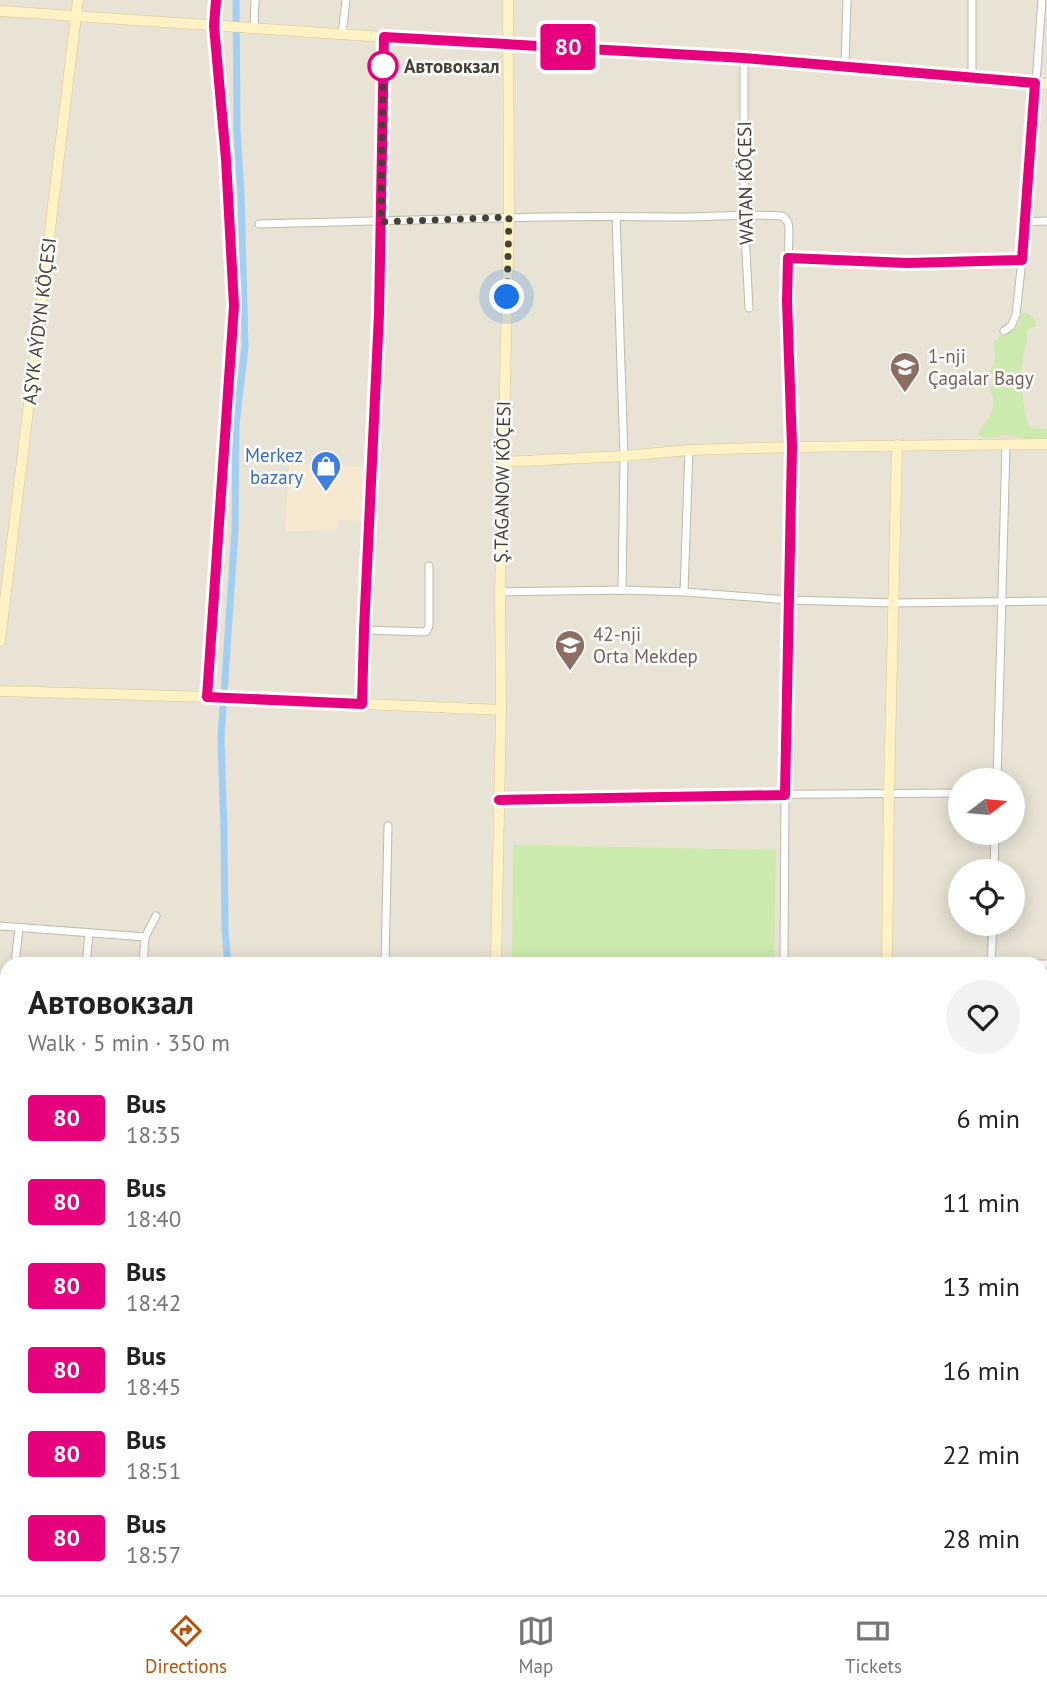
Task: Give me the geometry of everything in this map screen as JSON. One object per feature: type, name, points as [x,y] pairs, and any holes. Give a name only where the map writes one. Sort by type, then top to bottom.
[{"type":"street","name":"AŞYK AÝDYN KÖÇESI","points":[[0,641],[78,0]]},
{"type":"street","points":[[209,697],[234,306],[215,26],[216,0]]},
{"type":"street","points":[[253,29],[255,0]]},
{"type":"street","points":[[342,35],[346,0]]},
{"type":"street","name":"Ş.TAGANOW KÖÇESI","points":[[496,957],[501,710],[500,592],[509,217],[508,0]]},
{"type":"street","points":[[845,66],[847,0]]},
{"type":"street","points":[[972,0],[972,77]]},
{"type":"street","points":[[1004,331],[1011,326],[1016,315],[1026,222],[1042,0]]},
{"type":"street","points":[[0,11],[342,35],[744,58],[1047,83]]},
{"type":"street","points":[[362,704],[379,314],[384,37]]},
{"type":"street","name":"WATAN KÖÇESI","points":[[744,58],[744,214],[749,308]]},
{"type":"street","points":[[259,225],[509,217],[682,217],[744,214],[786,219],[789,226],[787,301],[792,447],[784,957]]},
{"type":"street","points":[[617,216],[624,456],[622,590]]},
{"type":"street","points":[[1026,222],[1047,221]]},
{"type":"street","points":[[788,258],[908,263],[1022,260]]},
{"type":"street","points":[[503,462],[689,450],[1047,444]]},
{"type":"street","points":[[997,768],[1006,445]]},
{"type":"street","points":[[887,957],[897,446]]},
{"type":"street","points":[[684,592],[689,450]]},
{"type":"street","points":[[364,630],[426,632],[429,626],[429,566]]},
{"type":"street","points":[[500,592],[622,590],[894,603],[1047,601]]},
{"type":"street","points":[[0,691],[501,710]]},
{"type":"street","points":[[499,800],[948,793]]},
{"type":"street","points":[[385,957],[388,826]]},
{"type":"street","points":[[144,957],[145,937],[156,916]]},
{"type":"street","points":[[0,926],[145,937]]},
{"type":"street","points":[[16,957],[19,928]]},
{"type":"street","points":[[87,957],[89,934]]},
{"type":"street","points":[[991,957],[992,936]]},
{"type":"shaded area","points":[[0,0],[1047,0],[1047,957],[0,957]]},
{"type":"shaded area","name":"Merkez bazary","points":[[289,463],[367,467],[363,521],[340,520],[337,529],[285,532]]},
{"type":"green space","points":[[1026,313],[1033,318],[1036,326],[1028,329],[1026,335],[1021,375],[1027,384],[1022,386],[1024,407],[1029,427],[1047,429],[1047,440],[1012,435],[985,438],[978,434],[993,404],[990,390],[994,375],[989,372],[995,363],[994,341],[1018,326],[1022,314]]},
{"type":"green space","points":[[513,845],[776,850],[774,957],[512,957]]},
{"type":"waterway","points":[[227,957],[221,737],[235,531],[236,424],[245,346],[237,131],[236,0]]},
{"type":"bus line","name":"80","points":[[216,0],[214,26],[226,159],[234,306],[207,697],[362,704],[379,314],[384,37],[744,58],[1035,83],[1022,260],[908,263],[788,258],[792,447],[785,795],[499,800]]},
{"type":"place","name":"Автовокзал","points":[[383,66]]},
{"type":"place","name":"1-nji Çagalar Bagy","points":[[905,394]]},
{"type":"place","name":"Merkez bazary","points":[[326,493]]},
{"type":"place","name":"42-nji Orta Mekdep","points":[[570,672]]},
{"type":"route","points":[[383,66],[381,222],[509,217],[507,297]]}]
